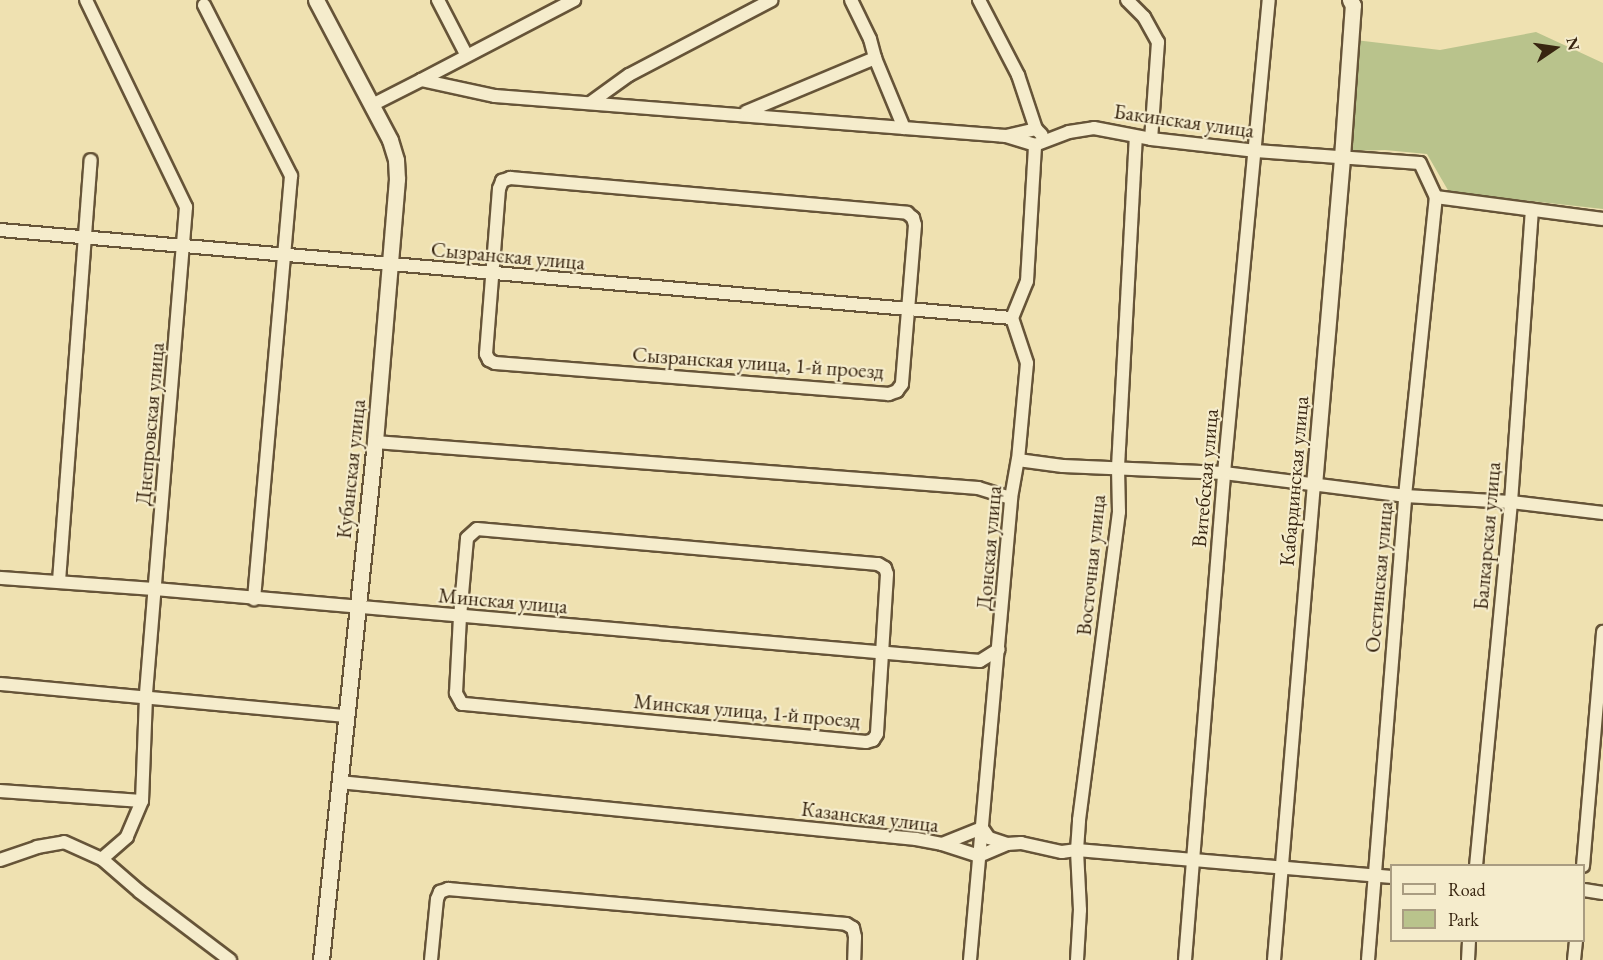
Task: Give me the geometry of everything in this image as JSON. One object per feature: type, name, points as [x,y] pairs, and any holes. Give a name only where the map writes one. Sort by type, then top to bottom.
[{"type":"street","name":"Днепровская улица","points":[[86,0],[186,207],[185,247],[146,697],[142,801],[127,837],[102,859]]},
{"type":"street","name":"Кубанская улица","points":[[316,0],[390,140],[396,160],[375,442],[321,960]]},
{"type":"street","points":[[438,0],[466,54]]},
{"type":"street","points":[[372,105],[466,54],[574,0]]},
{"type":"street","points":[[590,103],[629,75],[772,0]]},
{"type":"street","points":[[851,0],[870,39],[875,58],[904,128]]},
{"type":"street","points":[[979,0],[1018,75],[1036,129],[1047,140]]},
{"type":"street","points":[[1127,0],[1144,17],[1158,42],[1151,139]]},
{"type":"street","name":"Витебская улица","points":[[1185,960],[1224,473],[1269,0]]},
{"type":"street","name":"Кабардинская улица","points":[[1274,960],[1342,158],[1351,2]]},
{"type":"street","points":[[204,5],[291,176],[254,599]]},
{"type":"street","points":[[742,114],[875,58]]},
{"type":"street","points":[[421,80],[495,96],[1006,136],[1035,145],[1027,281],[1012,318]]},
{"type":"street","name":"Бакинская улица","points":[[1035,145],[1069,132],[1094,128],[1136,137],[1256,151],[1420,163],[1436,198]]},
{"type":"street","points":[[1006,136],[1036,129]]},
{"type":"street","name":"Восточная улица","points":[[1077,960],[1080,910],[1077,850],[1119,512],[1118,467],[1136,137]]},
{"type":"street","points":[[59,581],[91,160]]},
{"type":"street","name":"Сызранская улица, 1-й проезд","points":[[510,178],[907,213],[913,218],[915,225],[909,308],[902,384],[897,391],[889,394],[495,363],[489,360],[486,354],[499,189],[502,181],[510,178]]},
{"type":"street","points":[[1436,198],[1603,219]]},
{"type":"street","name":"Осетинская улица","points":[[1368,960],[1405,496],[1436,198]]},
{"type":"street","name":"Балкарская улица","points":[[1476,864],[1511,502],[1532,210]]},
{"type":"street","name":"Сызранская улица","points":[[0,230],[1012,318]]},
{"type":"street","name":"Донская улица","points":[[970,960],[1011,498],[1018,460],[1027,363],[1012,318]]},
{"type":"street","points":[[375,442],[978,488],[1011,498]]},
{"type":"street","points":[[1018,460],[1063,466],[1224,473],[1405,496],[1511,502],[1603,513]]},
{"type":"street","name":"Минская улица, 1-й проезд","points":[[477,529],[878,564],[885,568],[887,574],[880,654],[877,734],[873,740],[866,742],[462,704],[456,693],[467,538],[477,529]]},
{"type":"street","name":"Минская улица","points":[[0,578],[155,589],[980,662],[999,649]]},
{"type":"street","points":[[1583,864],[1603,632]]},
{"type":"street","points":[[0,684],[346,716]]},
{"type":"street","name":"Казанская улица","points":[[339,782],[916,839],[942,844],[979,856]]},
{"type":"street","points":[[0,791],[142,801]]},
{"type":"street","points":[[942,844],[982,828],[989,838],[1007,844]]},
{"type":"street","points":[[0,860],[37,847],[64,842],[102,859],[140,892],[230,960]]},
{"type":"street","points":[[979,856],[1007,844],[1021,843],[1050,850],[1077,850],[1282,866],[1390,877]]},
{"type":"street","points":[[431,960],[436,899],[440,892],[448,890],[846,924],[853,928],[854,960]]},
{"type":"street","points":[[1585,890],[1603,893]]},
{"type":"street","points":[[1468,960],[1469,942]]},
{"type":"street","points":[[1574,960],[1576,942]]},
{"type":"green space","points":[[1536,32],[1603,63],[1603,209],[1449,192],[1427,154],[1385,150],[1349,151],[1355,40],[1440,50]]}]
